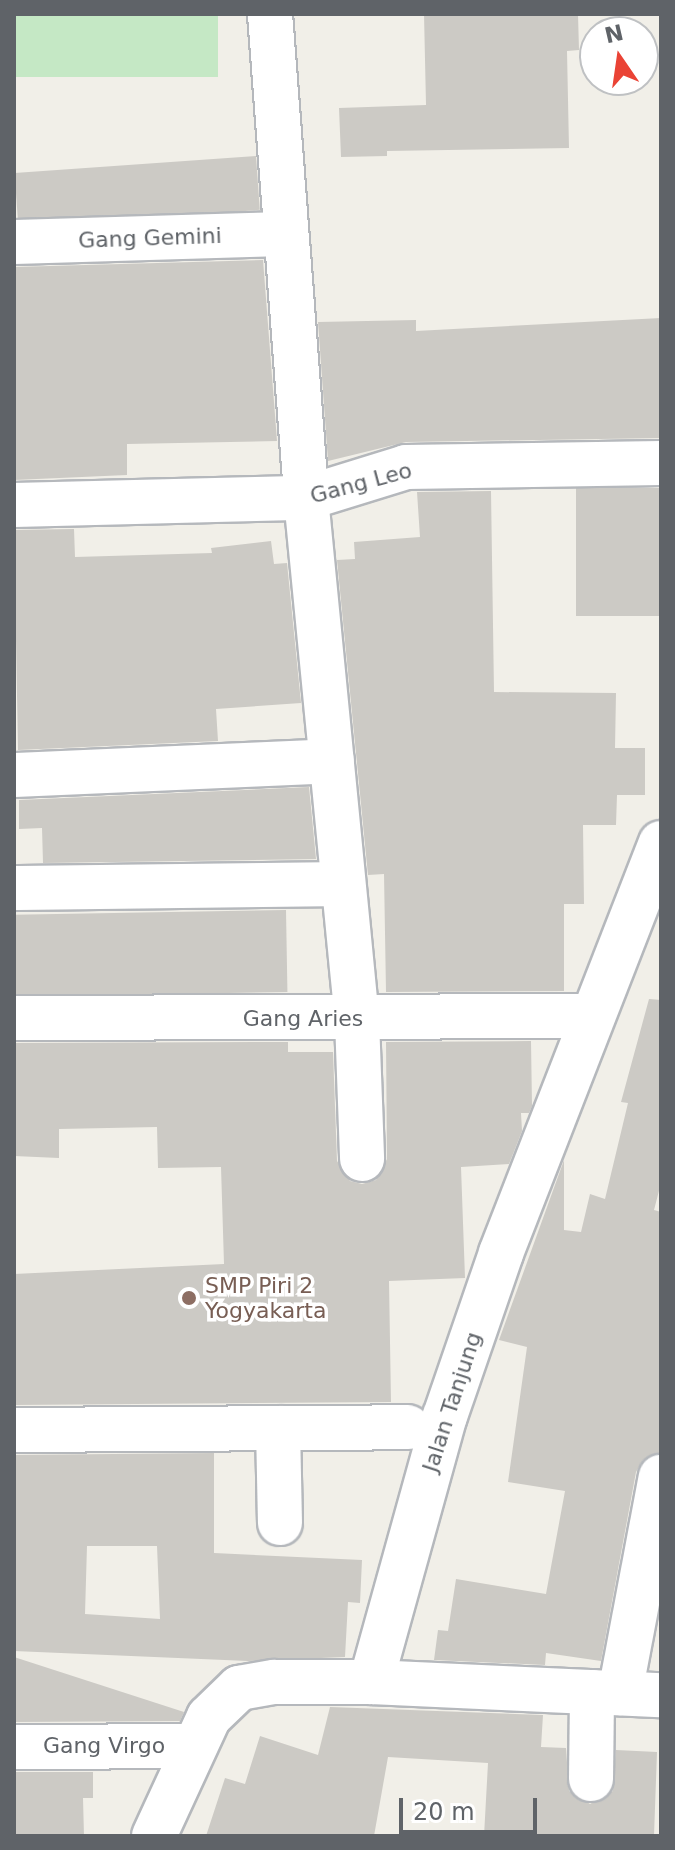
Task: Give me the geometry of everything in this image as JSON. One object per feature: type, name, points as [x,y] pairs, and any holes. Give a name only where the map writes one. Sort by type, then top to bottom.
[{"type":"street","points":[[270,14],[306,498],[357,1020],[362,1159]]},
{"type":"street","name":"Gang Gemini","points":[[14,242],[286,234]]},
{"type":"street","name":"Gang Leo","points":[[14,505],[306,498],[406,467],[661,463]]},
{"type":"street","points":[[14,775],[332,761]]},
{"type":"street","name":"Jalan Tanjung","points":[[371,1682],[445,1416],[592,1016],[645,926],[661,843]]},
{"type":"street","points":[[14,888],[343,884]]},
{"type":"street","name":"Gang Aries","points":[[14,1018],[357,1020],[592,1016]]},
{"type":"street","points":[[14,1430],[408,1427]]},
{"type":"street","points":[[278,1428],[280,1523]]},
{"type":"street","points":[[591,1779],[624,1694],[661,1477]]},
{"type":"street","points":[[154,1836],[209,1717],[239,1688],[274,1682],[371,1682],[624,1694]]},
{"type":"street","name":"Gang Virgo","points":[[14,1747],[194,1746]]},
{"type":"green space","points":[[14,14],[218,14],[218,77],[14,77]]},
{"type":"building","points":[[424,14],[578,14],[579,50],[567,51],[569,148],[387,151],[387,156],[341,157],[339,108],[426,105]]},
{"type":"building","points":[[256,156],[260,210],[18,227],[15,173]]},
{"type":"building","points":[[263,260],[277,441],[127,444],[127,475],[14,480],[14,267]]},
{"type":"building","points":[[661,318],[661,438],[406,442],[328,461],[318,322],[416,320],[416,331]]},
{"type":"building","points":[[576,488],[661,488],[661,616],[576,616]]},
{"type":"building","points":[[491,491],[494,692],[616,693],[615,748],[645,748],[645,795],[617,795],[616,825],[583,825],[584,904],[564,904],[564,991],[386,992],[384,874],[368,875],[337,560],[355,559],[354,542],[420,537],[417,492]]},
{"type":"building","points":[[74,529],[75,557],[212,553],[211,548],[271,541],[274,564],[287,563],[301,703],[216,709],[218,741],[18,750],[14,530]]},
{"type":"building","points":[[309,787],[316,859],[43,863],[42,828],[19,829],[19,800]]},
{"type":"building","points":[[286,910],[287,992],[15,997],[14,915]]},
{"type":"building","points":[[649,999],[661,1000],[661,1183],[654,1210],[661,1212],[661,1453],[643,1460],[636,1472],[601,1661],[546,1653],[545,1665],[434,1660],[438,1630],[448,1631],[456,1579],[546,1594],[565,1491],[508,1482],[527,1347],[499,1340],[564,1160],[564,1230],[581,1232],[590,1194],[605,1199],[628,1103],[621,1102]]},
{"type":"building","points":[[531,1041],[532,1106],[529,1113],[521,1113],[522,1131],[509,1164],[461,1167],[465,1278],[389,1281],[391,1402],[14,1405],[14,1274],[224,1264],[221,1167],[158,1168],[157,1127],[59,1129],[59,1158],[14,1156],[14,1043],[288,1042],[288,1052],[333,1052],[337,1161],[350,1181],[362,1184],[376,1180],[387,1159],[386,1042]]},
{"type":"building","points":[[214,1453],[214,1553],[362,1560],[360,1603],[348,1602],[345,1657],[248,1661],[14,1651],[14,1455]],"holes":[[[87,1546],[157,1546],[160,1619],[85,1614]]]},
{"type":"building","points":[[14,1657],[184,1712],[180,1721],[14,1722]]},
{"type":"building","points":[[330,1707],[543,1715],[541,1747],[566,1748],[569,1791],[590,1804],[613,1791],[616,1750],[657,1752],[654,1836],[484,1836],[488,1763],[388,1757],[374,1836],[206,1836],[225,1778],[245,1784],[260,1736],[318,1755]]},
{"type":"building","points":[[14,1772],[93,1772],[93,1798],[83,1798],[84,1836],[14,1836]]},
{"type":"place","name":"SMP Piri 2 Yogyakarta","points":[[189,1298]]}]
